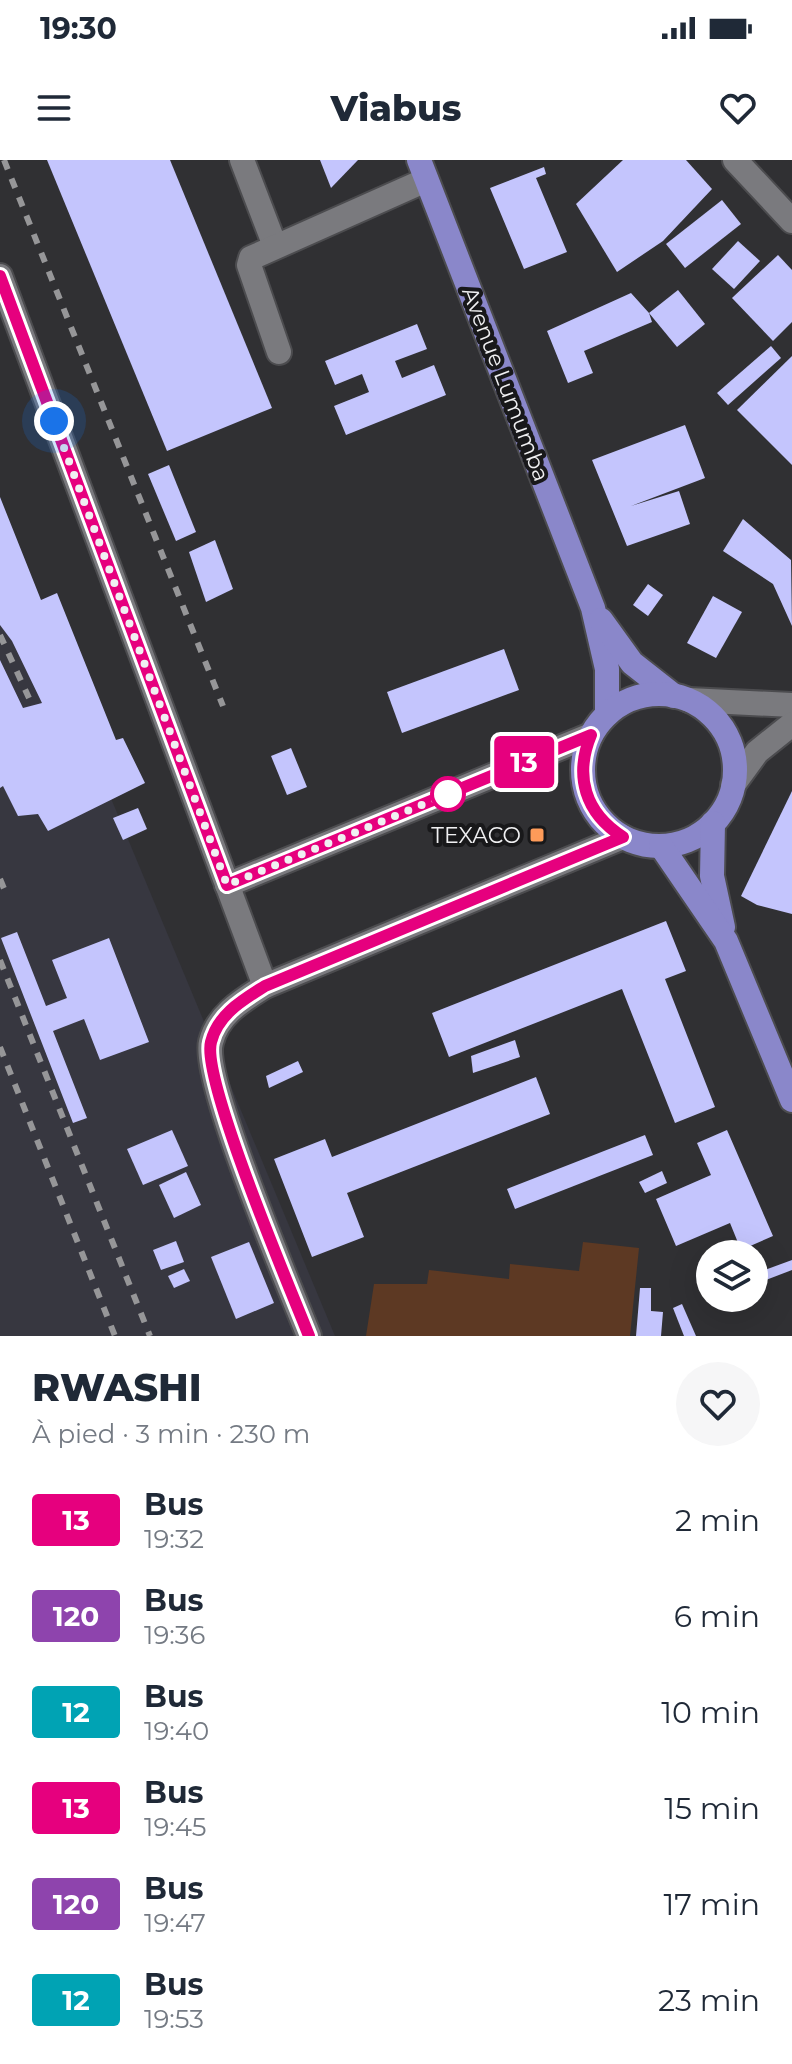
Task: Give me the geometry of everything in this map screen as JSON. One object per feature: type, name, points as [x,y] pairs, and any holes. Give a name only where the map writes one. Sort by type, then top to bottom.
[{"type":"main road","name":"Avenue Lumumba","points":[[422,170],[593,608]]},
{"type":"main road","points":[[593,608],[632,663],[714,717],[723,729],[734,756],[729,799],[713,823],[689,839],[661,846],[623,837],[600,819],[585,793],[582,763],[591,735],[607,714],[644,695],[682,698]]},
{"type":"main road","points":[[593,608],[607,669],[607,714]]},
{"type":"main road","points":[[713,823],[712,876],[726,941],[792,1100]]},
{"type":"main road","points":[[661,846],[726,941]]},
{"type":"street","points":[[242,160],[275,246]]},
{"type":"street","points":[[735,160],[792,221]]},
{"type":"street","points":[[279,352],[248,262],[253,255],[422,170]]},
{"type":"street","points":[[0,276],[265,986]]},
{"type":"street","points":[[682,698],[792,705]]},
{"type":"street","points":[[733,785],[757,752],[792,724]]},
{"type":"street","points":[[227,885],[591,735]]},
{"type":"street","points":[[309,1336],[218,1097],[210,1054],[211,1041],[225,1015],[265,986],[623,837]]},
{"type":"shaded area","points":[[0,532],[335,1336],[0,1336]]},
{"type":"shaded area","points":[[583,1242],[639,1248],[630,1336],[366,1336],[374,1284],[427,1284],[429,1270],[509,1279],[510,1264],[579,1271]]},
{"type":"building","points":[[47,160],[170,160],[272,408],[167,451]]},
{"type":"building","points":[[320,160],[358,160],[331,188]]},
{"type":"building","points":[[623,160],[686,160],[712,189],[663,241],[617,272],[576,204]]},
{"type":"building","points":[[544,167],[546,174],[536,178],[567,252],[524,269],[490,188]]},
{"type":"building","points":[[722,200],[741,224],[685,268],[666,244]]},
{"type":"building","points":[[738,241],[760,261],[734,289],[712,269]]},
{"type":"building","points":[[778,255],[792,270],[792,322],[773,341],[732,298]]},
{"type":"building","points":[[678,290],[705,324],[677,347],[649,313]]},
{"type":"building","points":[[631,293],[649,313],[652,322],[584,351],[593,373],[568,383],[547,331]]},
{"type":"building","points":[[417,324],[427,349],[395,361],[402,378],[434,365],[446,395],[346,435],[334,406],[369,392],[362,374],[335,385],[325,361]]},
{"type":"building","points":[[771,346],[781,358],[728,405],[717,393]]},
{"type":"building","points":[[792,356],[792,465],[737,410]]},
{"type":"building","points":[[685,425],[705,478],[631,506],[679,491],[690,524],[627,546],[592,460]]},
{"type":"building","points":[[169,465],[196,532],[176,541],[148,474]]},
{"type":"building","points":[[0,497],[41,600],[57,593],[116,740],[123,738],[145,783],[48,831],[38,814],[18,816],[3,786],[0,788],[0,660],[23,708],[42,703],[12,641],[0,625]]},
{"type":"building","points":[[743,519],[791,560],[792,626],[773,584],[723,551]]},
{"type":"building","points":[[215,540],[233,589],[206,602],[189,552]]},
{"type":"building","points":[[648,584],[663,595],[648,616],[633,605]]},
{"type":"building","points":[[713,596],[742,612],[716,658],[687,643]]},
{"type":"building","points":[[504,649],[519,690],[402,733],[387,692]]},
{"type":"building","points":[[291,748],[307,787],[287,795],[271,756]]},
{"type":"building","points":[[792,791],[792,914],[757,905],[741,896]]},
{"type":"building","points":[[138,808],[147,829],[123,840],[113,818]]},
{"type":"building","points":[[666,921],[686,971],[665,979],[715,1107],[675,1123],[622,989],[449,1057],[432,1013]]},
{"type":"building","points":[[17,932],[46,1006],[67,998],[52,960],[109,938],[149,1042],[100,1060],[84,1019],[53,1031],[87,1118],[73,1123],[1,938]]},
{"type":"building","points":[[515,1040],[520,1057],[473,1073],[471,1056]]},
{"type":"building","points":[[298,1061],[303,1072],[269,1088],[266,1076]]},
{"type":"building","points":[[536,1077],[550,1114],[347,1193],[364,1237],[312,1257],[274,1159],[325,1139],[332,1157]]},
{"type":"building","points":[[172,1130],[188,1166],[143,1185],[127,1149]]},
{"type":"building","points":[[727,1130],[773,1236],[764,1240],[737,1240],[730,1223],[676,1246],[656,1199],[711,1175],[697,1143]]},
{"type":"building","points":[[645,1135],[653,1155],[515,1209],[507,1189]]},
{"type":"building","points":[[662,1171],[667,1183],[645,1193],[639,1182]]},
{"type":"building","points":[[186,1172],[201,1205],[174,1218],[159,1185]]},
{"type":"building","points":[[176,1241],[184,1262],[161,1270],[153,1250]]},
{"type":"building","points":[[249,1242],[274,1303],[236,1319],[211,1257]]},
{"type":"building","points":[[792,1260],[792,1270],[768,1279],[768,1269]]},
{"type":"building","points":[[184,1269],[190,1281],[174,1288],[168,1276]]},
{"type":"building","points":[[640,1288],[651,1288],[651,1311],[663,1312],[661,1336],[636,1336]]},
{"type":"building","points":[[682,1304],[696,1336],[684,1336],[673,1308]]},
{"type":"railway","points":[[4,160],[223,706]]},
{"type":"railway","points":[[0,635],[29,698]]},
{"type":"railway","points":[[0,879],[5,891]]},
{"type":"railway","points":[[0,960],[150,1336]]},
{"type":"railway","points":[[0,1047],[115,1336]]},
{"type":"bus line","name":"13","points":[[0,276],[227,885],[591,735],[582,763],[585,793],[600,819],[623,837],[265,986],[225,1015],[211,1041],[210,1054],[218,1097],[309,1336]]},
{"type":"place","name":"TEXACO","points":[[537,835]]},
{"type":"route","points":[[54,421],[227,885],[451,793],[448,794]]}]
